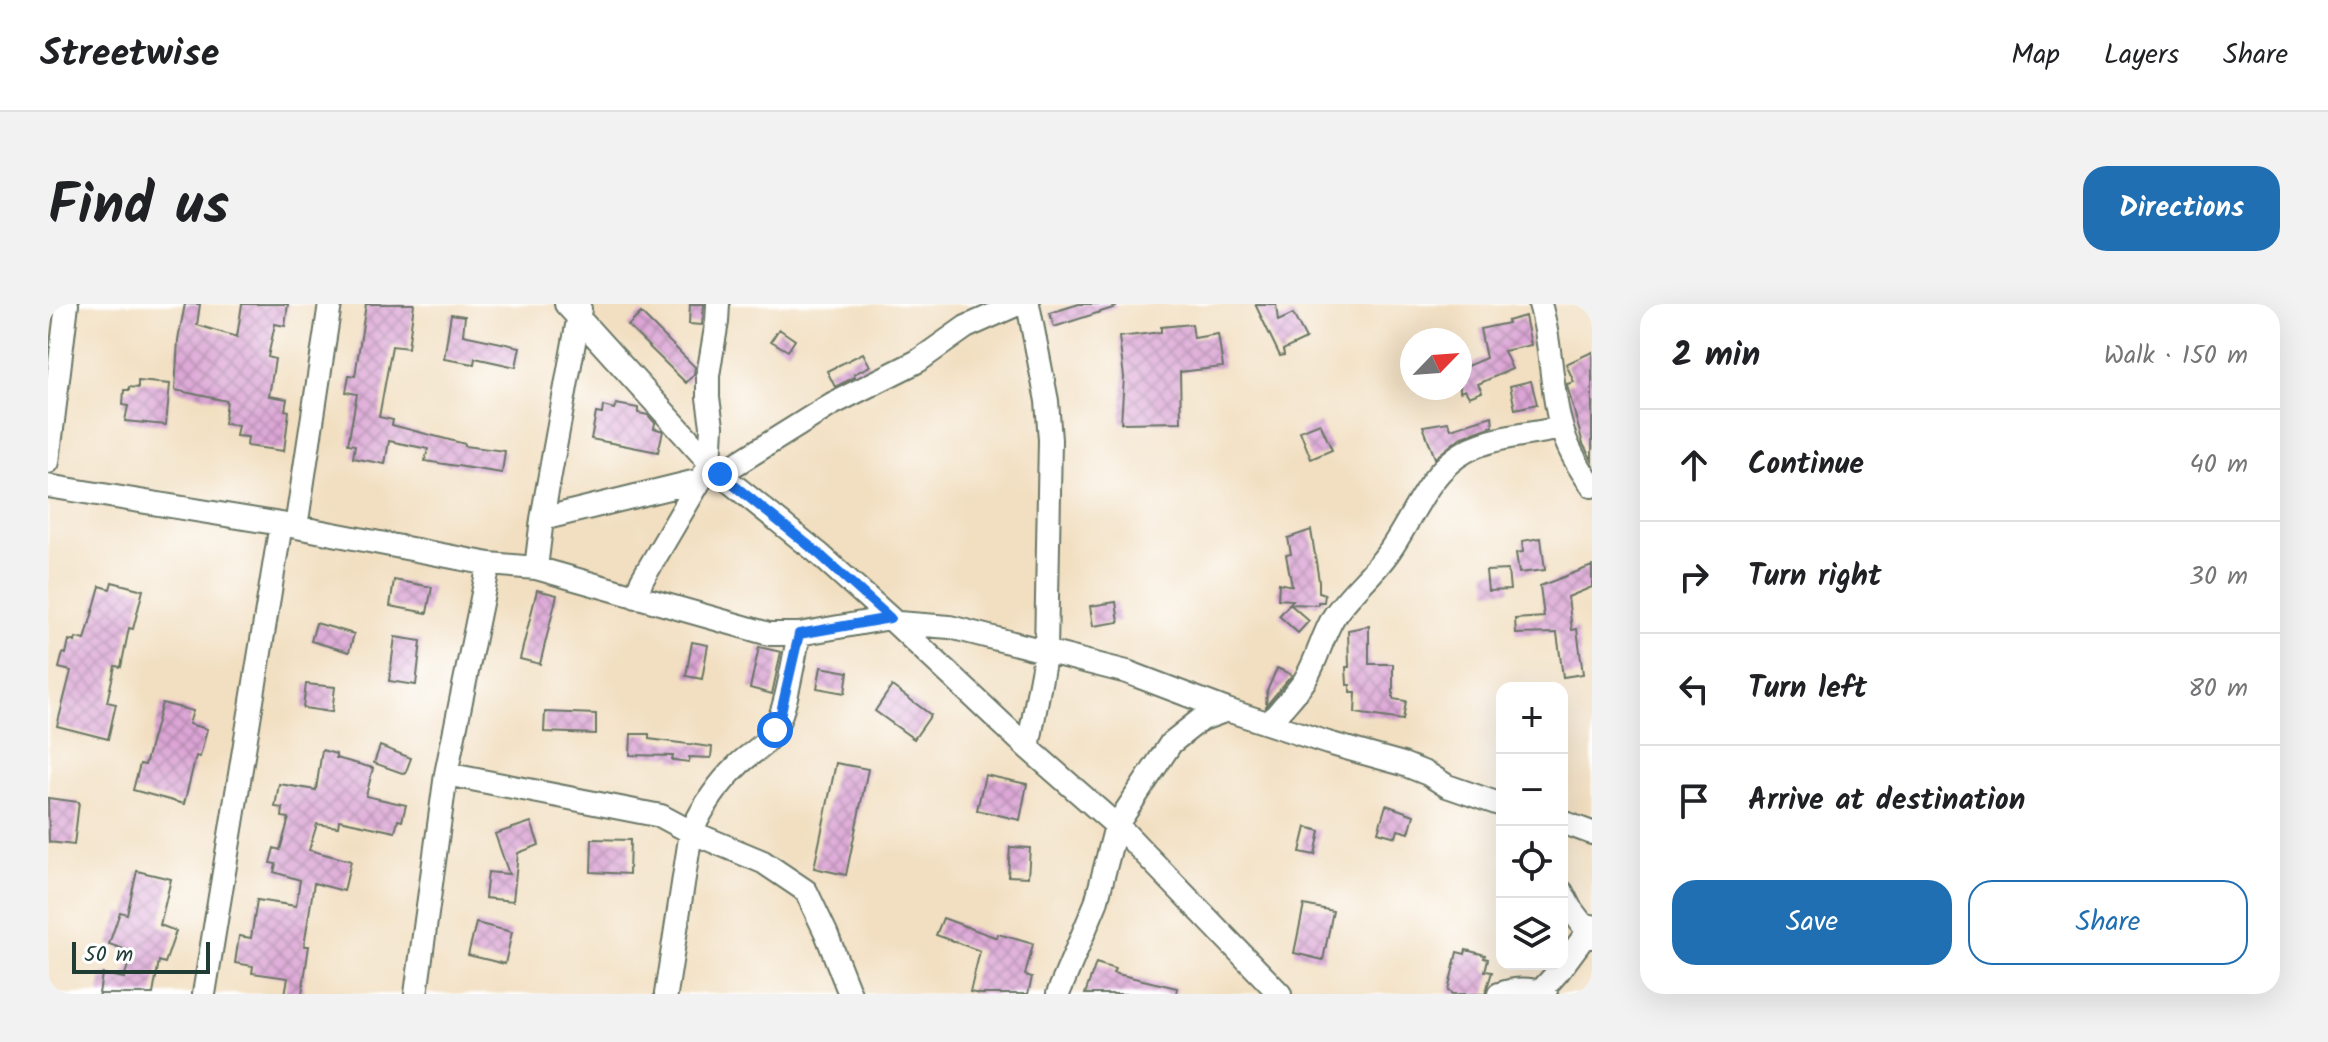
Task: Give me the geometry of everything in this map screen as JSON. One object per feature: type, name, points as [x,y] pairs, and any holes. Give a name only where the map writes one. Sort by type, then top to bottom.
[{"type":"street","points":[[48,462],[53,397],[67,304]]},
{"type":"street","points":[[204,994],[330,304]]},
{"type":"street","points":[[636,597],[642,580],[710,473],[712,426],[708,375],[718,304]]},
{"type":"street","points":[[542,519],[710,473],[832,404],[918,361],[966,327],[1018,304]]},
{"type":"street","points":[[1028,304],[1047,401],[1050,440],[1046,651],[1028,748]]},
{"type":"street","points":[[1540,304],[1547,327],[1561,428],[1582,455],[1592,486]]},
{"type":"street","points":[[575,309],[710,473],[818,553],[894,621],[1116,826],[1280,994]]},
{"type":"street","points":[[536,568],[575,309]]},
{"type":"street","points":[[1270,723],[1303,682],[1332,620],[1388,553],[1430,485],[1446,466],[1466,451],[1485,444],[1561,428]]},
{"type":"street","points":[[48,486],[288,525],[489,564],[536,568],[769,634],[799,634],[894,621],[950,627],[1127,672],[1227,710],[1403,764],[1447,786],[1496,803]]},
{"type":"street","points":[[416,994],[446,774],[489,564]]},
{"type":"street","points":[[666,994],[691,832],[719,786],[739,763],[765,744],[775,730],[799,634]]},
{"type":"street","points":[[1058,994],[1096,903],[1116,826],[1171,743],[1200,720],[1227,710]]},
{"type":"street","points":[[446,774],[661,816],[763,862],[806,891],[850,994]]},
{"type":"street","points":[[1568,824],[1592,833]]},
{"type":"street","points":[[1499,994],[1513,989],[1532,989],[1543,993],[1590,932],[1566,898]]},
{"type":"building","points":[[185,304],[200,304],[197,325],[237,337],[242,304],[288,304],[285,326],[275,324],[268,357],[275,359],[269,396],[287,399],[285,410],[289,411],[284,451],[247,446],[248,437],[236,436],[238,425],[224,424],[227,401],[175,390],[178,340]]},
{"type":"building","points":[[366,304],[414,304],[408,348],[392,346],[379,417],[393,420],[392,425],[465,446],[505,451],[502,473],[425,461],[428,449],[389,441],[385,464],[353,458],[355,445],[348,444],[357,394],[346,392],[349,375],[355,376]]},
{"type":"building","points":[[690,304],[704,304],[702,325],[689,324]]},
{"type":"building","points":[[1079,304],[1116,304],[1116,307],[1054,327],[1050,313]]},
{"type":"building","points":[[1255,304],[1276,304],[1278,321],[1293,314],[1306,339],[1283,350],[1284,355],[1280,356]]},
{"type":"building","points":[[641,313],[695,367],[694,374],[686,383],[628,326]]},
{"type":"building","points":[[451,314],[465,316],[463,335],[520,347],[516,367],[475,358],[474,364],[444,359]]},
{"type":"building","points":[[1525,316],[1531,345],[1504,351],[1512,369],[1478,384],[1482,392],[1472,396],[1472,364],[1486,358],[1480,329]]},
{"type":"building","points":[[1192,324],[1194,338],[1218,334],[1223,367],[1180,372],[1181,422],[1121,423],[1124,377],[1119,337],[1161,332],[1161,327]]},
{"type":"building","points":[[779,329],[795,340],[788,351],[771,341]]},
{"type":"building","points":[[1592,352],[1592,460],[1583,444],[1568,389],[1567,384],[1574,382],[1566,364]]},
{"type":"building","points":[[863,353],[870,366],[835,387],[827,371]]},
{"type":"building","points":[[138,381],[170,384],[166,425],[125,421],[128,406],[123,405],[124,390],[138,388]]},
{"type":"building","points":[[1531,381],[1537,404],[1515,409],[1510,386]]},
{"type":"building","points":[[616,404],[638,408],[638,413],[648,415],[655,423],[654,428],[663,431],[658,452],[591,439],[596,413],[602,414],[603,406],[614,409]]},
{"type":"building","points":[[1492,416],[1493,426],[1460,438],[1435,458],[1423,426],[1448,422],[1451,429]]},
{"type":"building","points":[[1320,423],[1332,450],[1311,459],[1300,431]]},
{"type":"building","points":[[1311,530],[1319,592],[1325,594],[1324,602],[1318,602],[1318,605],[1290,604],[1309,621],[1298,633],[1279,616],[1293,600],[1278,599],[1279,583],[1292,586],[1286,555],[1291,554],[1288,538]]},
{"type":"building","points":[[1541,538],[1545,570],[1519,573],[1516,553],[1523,552],[1522,541]]},
{"type":"building","points":[[1592,566],[1592,587],[1568,597],[1572,630],[1577,629],[1583,674],[1563,677],[1557,633],[1516,634],[1515,619],[1544,617],[1540,586]]},
{"type":"building","points":[[1508,570],[1510,590],[1488,591],[1486,571]]},
{"type":"building","points":[[394,580],[432,587],[427,613],[390,606]]},
{"type":"building","points":[[112,582],[143,590],[133,629],[129,628],[121,667],[115,666],[107,702],[116,704],[108,739],[57,726],[71,671],[59,668],[63,653],[66,654],[69,640],[85,640],[100,586],[110,589]]},
{"type":"building","points":[[537,590],[557,595],[540,664],[520,659]]},
{"type":"building","points":[[1116,602],[1119,622],[1093,626],[1090,606]]},
{"type":"building","points":[[316,623],[354,634],[349,652],[311,641]]},
{"type":"building","points":[[1369,626],[1369,664],[1393,664],[1393,699],[1406,701],[1403,720],[1355,713],[1356,692],[1350,692],[1350,685],[1347,685],[1348,630]]},
{"type":"building","points":[[395,637],[421,641],[416,685],[389,681]]},
{"type":"building","points":[[692,642],[708,645],[702,679],[686,676]]},
{"type":"building","points":[[759,647],[781,652],[772,694],[750,688]]},
{"type":"building","points":[[821,667],[848,672],[845,693],[817,688]]},
{"type":"building","points":[[1277,668],[1292,675],[1266,706],[1267,691]]},
{"type":"building","points":[[306,684],[335,687],[332,712],[303,708]]},
{"type":"building","points":[[892,686],[931,715],[914,739],[875,711]]},
{"type":"building","points":[[162,703],[193,711],[189,724],[207,729],[200,757],[196,756],[184,804],[133,790],[140,764],[145,765]]},
{"type":"building","points":[[545,712],[596,714],[596,734],[544,732]]},
{"type":"building","points":[[631,734],[649,734],[649,739],[712,747],[711,758],[689,757],[689,762],[672,760],[673,756],[630,755]]},
{"type":"building","points":[[380,746],[411,758],[405,774],[374,763]]},
{"type":"building","points":[[322,750],[336,754],[336,758],[373,768],[366,796],[406,805],[395,832],[339,820],[338,827],[317,824],[309,850],[351,861],[344,891],[314,883],[304,946],[309,946],[302,994],[285,994],[288,978],[252,973],[253,966],[235,963],[239,936],[251,938],[257,900],[296,906],[300,880],[274,872],[276,864],[270,863],[274,848],[280,850],[289,818],[282,817],[283,808],[275,807],[279,784],[316,790]]},
{"type":"building","points":[[836,763],[868,769],[846,875],[814,868]]},
{"type":"building","points":[[985,775],[1027,784],[1020,820],[977,810]]},
{"type":"building","points":[[48,798],[79,802],[74,845],[49,842]]},
{"type":"building","points":[[1386,805],[1414,815],[1409,833],[1398,830],[1396,837],[1378,832]]},
{"type":"building","points":[[531,822],[539,845],[518,853],[513,901],[485,898],[488,872],[509,874],[495,834]]},
{"type":"building","points":[[1306,827],[1320,831],[1315,855],[1300,852]]},
{"type":"building","points":[[592,839],[630,840],[629,874],[591,872]]},
{"type":"building","points":[[1010,847],[1030,848],[1028,877],[1008,876]]},
{"type":"building","points":[[137,871],[171,879],[160,925],[176,931],[165,963],[159,961],[153,994],[99,994],[102,974],[124,978],[132,952],[109,944],[120,912],[127,914]]},
{"type":"building","points":[[1304,905],[1333,911],[1323,960],[1294,953]]},
{"type":"building","points":[[943,918],[997,938],[998,934],[1033,944],[1025,975],[1032,977],[1028,994],[970,992],[980,951],[936,935]]},
{"type":"building","points":[[476,923],[512,932],[505,964],[468,955]]},
{"type":"building","points":[[1466,950],[1485,955],[1484,958],[1488,959],[1485,971],[1492,972],[1485,994],[1451,994],[1448,991],[1457,952],[1465,954]]},
{"type":"building","points":[[1096,963],[1115,969],[1113,973],[1177,988],[1176,994],[1085,994]]},
{"type":"route","points":[[720,474],[818,553],[890,618],[799,634],[775,730]]}]
